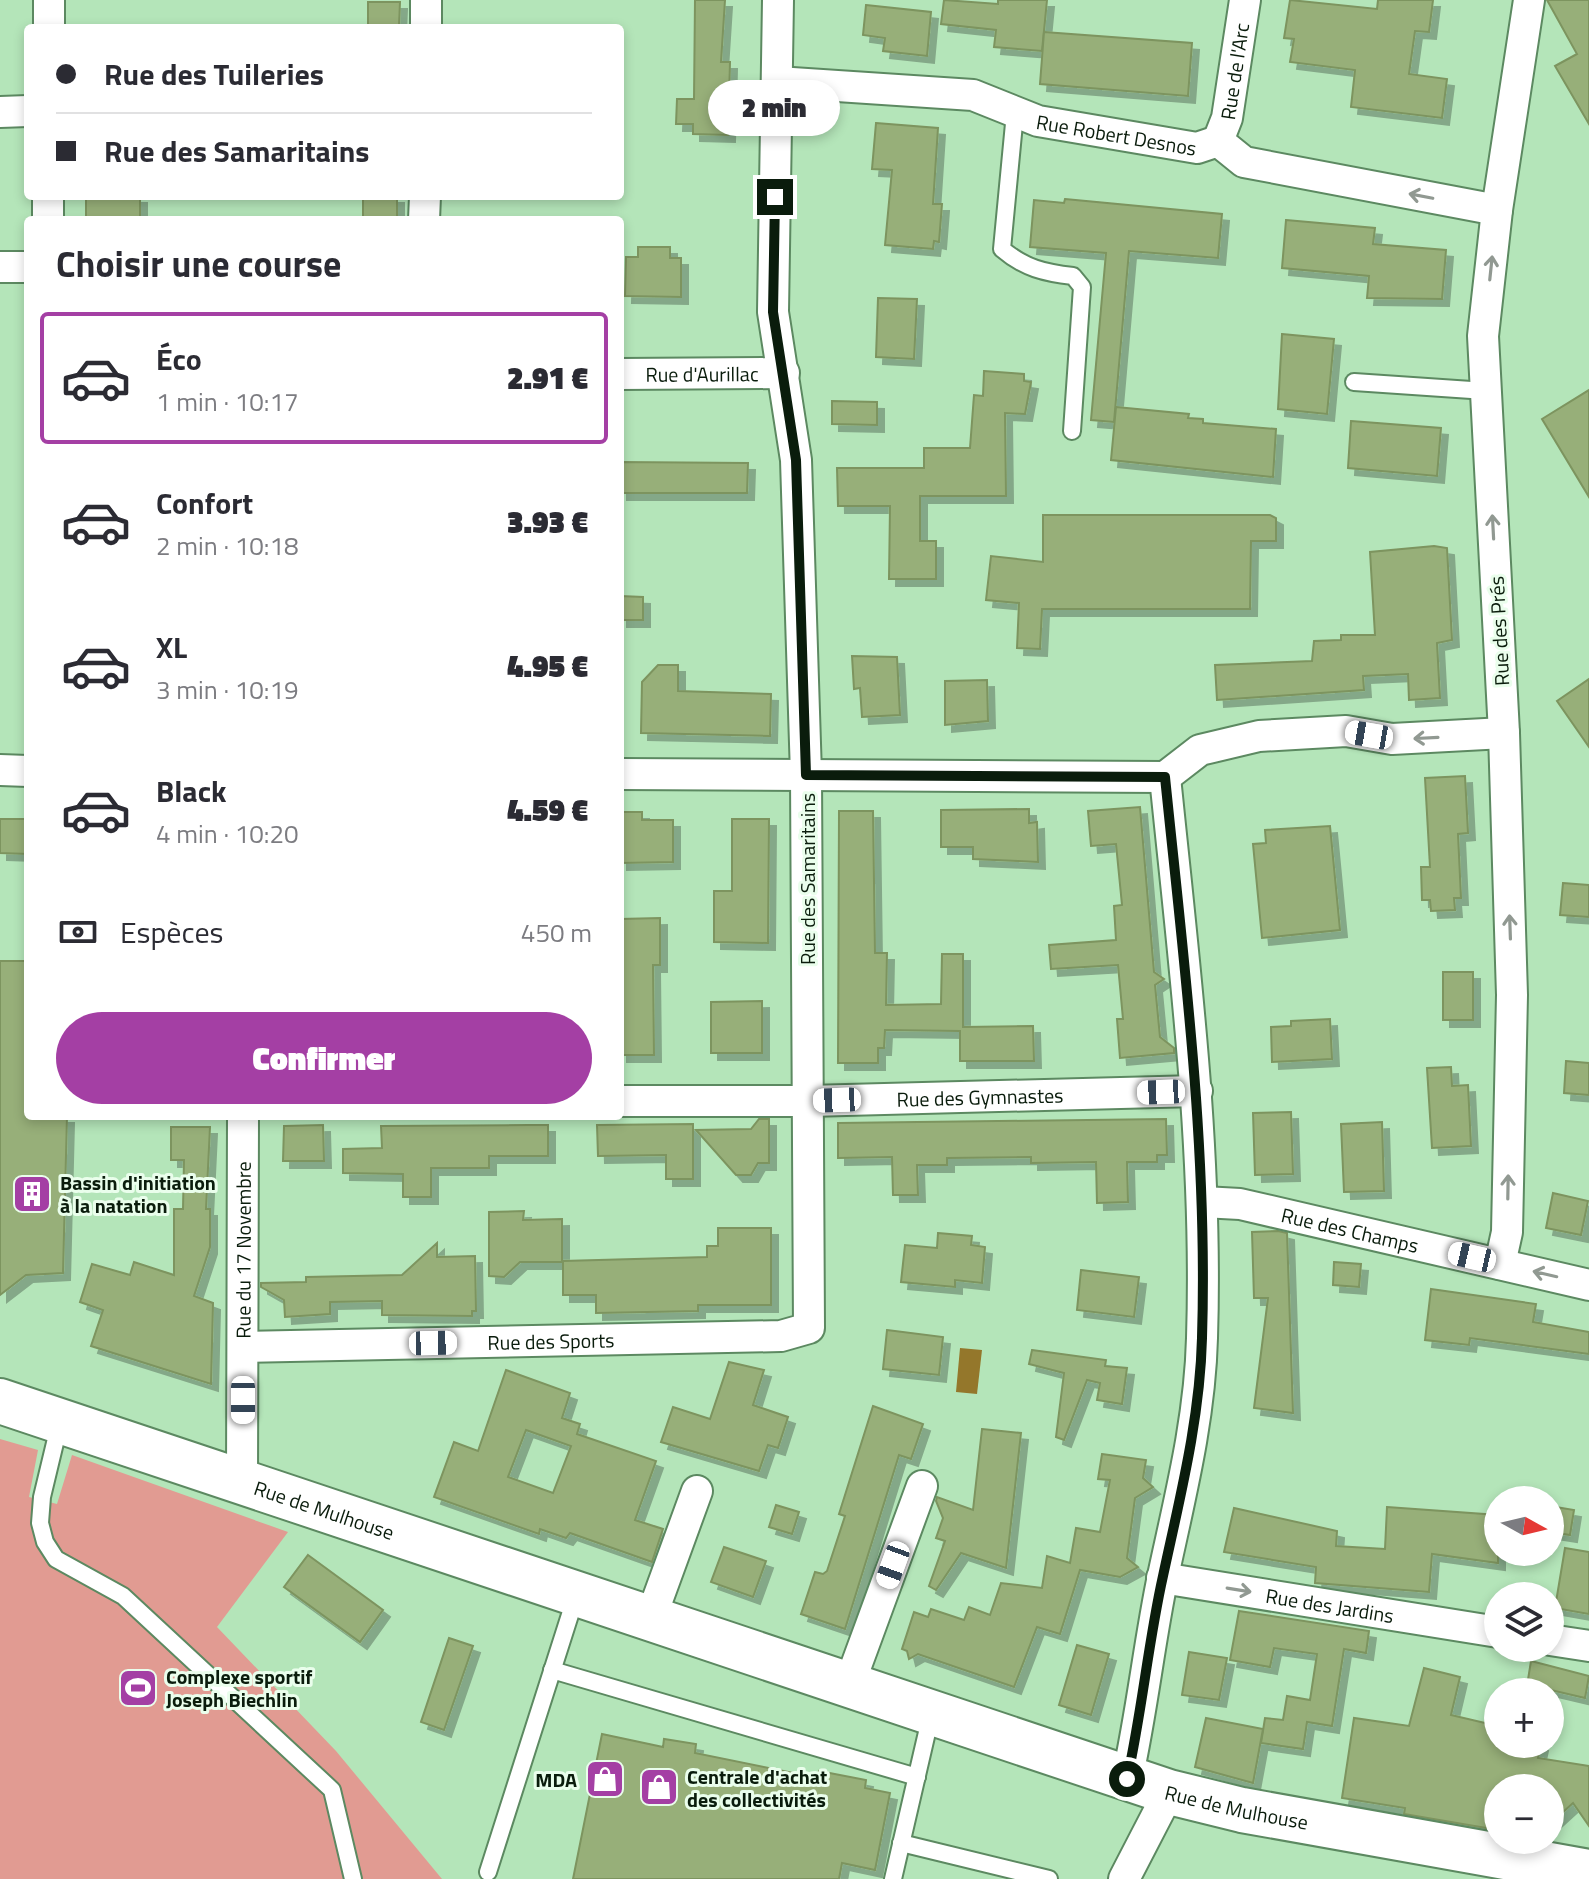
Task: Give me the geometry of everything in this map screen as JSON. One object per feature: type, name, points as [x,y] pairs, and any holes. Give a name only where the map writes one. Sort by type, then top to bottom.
[{"type":"main road","name":"Rue de Mulhouse","points":[[0,1401],[1169,1792],[1242,1810],[1589,1872]]},
{"type":"street","points":[[49,0],[49,24]]},
{"type":"street","points":[[426,0],[426,24]]},
{"type":"street","name":"Rue des Samaritains","points":[[778,0],[773,312],[796,460],[806,775],[809,1328]]},
{"type":"street","name":"Rue de l'Arc","points":[[1218,141],[1227,118],[1245,0]]},
{"type":"street","name":"Rue des Prés","points":[[1500,1264],[1507,1232],[1512,995],[1504,733],[1483,336],[1497,210],[1529,0]]},
{"type":"street","name":"Rue Robert Desnos","points":[[777,82],[973,95],[1038,121],[1197,148],[1218,141],[1244,162],[1497,210]]},
{"type":"street","points":[[0,112],[24,111]]},
{"type":"street","points":[[0,267],[24,267]]},
{"type":"street","name":"Rue d'Aurillac","points":[[624,374],[784,373]]},
{"type":"street","points":[[624,774],[1165,777],[1200,750],[1259,736],[1346,731],[1392,739],[1504,733]]},
{"type":"street","points":[[0,770],[24,771]]},
{"type":"street","points":[[1127,1779],[1162,1578],[1189,1463],[1201,1356],[1203,1202],[1197,1091],[1165,777]]},
{"type":"street","name":"Rue des Gymnastes","points":[[624,1101],[808,1101],[1197,1091]]},
{"type":"street","name":"Rue du 17 Novembre","points":[[242,1480],[243,1120]]},
{"type":"street","name":"Rue des Champs","points":[[1203,1202],[1240,1204],[1589,1285]]},
{"type":"street","name":"Rue des Sports","points":[[243,1347],[781,1336],[809,1328]]},
{"type":"street","points":[[849,1685],[922,1486]]},
{"type":"street","points":[[650,1620],[697,1491]]},
{"type":"street","name":"Rue des Jardins","points":[[1162,1578],[1484,1630]]},
{"type":"street","points":[[1564,1642],[1589,1646]]},
{"type":"street","points":[[1124,1879],[1169,1792]]},
{"type":"lane","points":[[1015,113],[1002,249],[1019,264],[1045,273],[1073,276],[1082,287],[1072,431]]},
{"type":"lane","points":[[1354,382],[1486,391]]},
{"type":"lane","points":[[60,1420],[42,1497],[40,1523],[45,1542],[56,1559],[123,1596],[332,1790],[353,1879]]},
{"type":"lane","points":[[488,1872],[576,1595]]},
{"type":"lane","points":[[552,1670],[917,1777]]},
{"type":"lane","points":[[893,1879],[931,1713]]},
{"type":"lane","points":[[901,1843],[1049,1879]]},
{"type":"shaded area","points":[[960,1348],[982,1350],[977,1394],[956,1392]]},
{"type":"shaded area","name":"Complexe sportif Joseph Biechlin","points":[[0,1439],[38,1450],[29,1497],[57,1504],[72,1455],[288,1532],[217,1627],[336,1751],[442,1879],[0,1879]]},
{"type":"building","points":[[695,0],[725,0],[721,62],[730,62],[728,135],[693,134],[693,124],[676,124],[677,99],[694,99]]},
{"type":"building","points":[[944,0],[998,4],[998,0],[1047,0],[1042,51],[994,47],[996,30],[941,24]]},
{"type":"building","points":[[1290,0],[1377,9],[1378,0],[1433,0],[1429,32],[1415,31],[1409,74],[1447,79],[1442,118],[1351,107],[1355,70],[1290,62],[1294,39],[1284,38]]},
{"type":"building","points":[[1547,0],[1589,0],[1589,124],[1555,66],[1577,54]]},
{"type":"building","points":[[368,2],[400,2],[399,24],[368,24]]},
{"type":"building","points":[[866,5],[931,12],[927,56],[883,51],[885,38],[863,35]]},
{"type":"building","points":[[1044,32],[1192,43],[1188,96],[1040,84]]},
{"type":"building","points":[[876,123],[938,128],[933,204],[942,204],[939,242],[934,241],[933,249],[885,245],[892,170],[872,169]]},
{"type":"building","points":[[1065,199],[1222,214],[1218,258],[1129,251],[1114,422],[1091,420],[1106,253],[1030,247],[1034,200],[1064,203]]},
{"type":"building","points":[[86,200],[140,200],[140,216],[86,216]]},
{"type":"building","points":[[363,200],[397,200],[397,216],[363,216]]},
{"type":"building","points":[[1286,220],[1375,228],[1373,244],[1446,250],[1442,299],[1367,298],[1369,276],[1282,268]]},
{"type":"building","points":[[638,247],[670,247],[670,258],[681,258],[681,297],[625,296],[626,257],[638,257]]},
{"type":"building","points":[[878,298],[917,299],[914,359],[876,357]]},
{"type":"building","points":[[1282,334],[1334,339],[1327,414],[1278,409]]},
{"type":"building","points":[[984,371],[1024,374],[1024,381],[1031,382],[1025,414],[1005,413],[1006,496],[920,496],[920,541],[936,541],[936,579],[889,579],[890,506],[838,506],[837,468],[924,468],[924,448],[970,448],[974,395],[983,396]]},
{"type":"building","points":[[1589,390],[1589,497],[1542,419]]},
{"type":"building","points":[[832,401],[877,402],[877,425],[832,424]]},
{"type":"building","points":[[1116,407],[1189,414],[1188,418],[1203,419],[1203,423],[1276,429],[1273,477],[1111,460]]},
{"type":"building","points":[[1351,421],[1441,428],[1437,476],[1348,468]]},
{"type":"building","points":[[624,462],[748,463],[747,493],[624,493]]},
{"type":"building","points":[[1043,515],[1270,515],[1276,518],[1276,541],[1251,541],[1250,609],[1042,609],[1040,649],[1017,648],[1019,603],[986,600],[991,556],[1043,562]]},
{"type":"building","points":[[1434,546],[1447,548],[1452,640],[1437,643],[1440,698],[1409,700],[1408,674],[1363,676],[1364,690],[1217,700],[1215,665],[1312,661],[1314,641],[1341,640],[1341,635],[1375,635],[1370,552]]},
{"type":"building","points":[[624,596],[643,597],[643,620],[624,620]]},
{"type":"building","points":[[852,656],[897,657],[900,715],[862,717],[860,688],[854,689]]},
{"type":"building","points":[[658,665],[678,665],[678,691],[771,694],[770,736],[641,733],[642,682]]},
{"type":"building","points":[[1589,679],[1589,747],[1557,701]]},
{"type":"building","points":[[987,680],[988,721],[945,725],[945,681]]},
{"type":"building","points":[[1465,776],[1468,833],[1458,834],[1461,898],[1454,898],[1455,910],[1431,911],[1430,900],[1422,900],[1421,867],[1430,867],[1425,778]]},
{"type":"building","points":[[1140,807],[1154,972],[1164,979],[1155,985],[1160,1037],[1174,1048],[1174,1053],[1120,1058],[1117,1019],[1123,1019],[1118,965],[1051,969],[1049,945],[1116,940],[1114,906],[1122,905],[1116,844],[1091,846],[1088,811]]},
{"type":"building","points":[[1029,809],[1029,823],[1037,822],[1038,862],[973,859],[973,847],[941,847],[941,810]]},
{"type":"building","points":[[839,811],[873,811],[875,953],[887,953],[886,1005],[941,1004],[942,954],[963,954],[963,1027],[1033,1026],[1034,1061],[960,1061],[960,1031],[885,1030],[884,1048],[878,1048],[878,1063],[838,1063]]},
{"type":"building","points":[[624,812],[642,812],[642,820],[673,820],[673,862],[624,863]]},
{"type":"building","points":[[0,819],[24,819],[24,854],[0,853]]},
{"type":"building","points":[[732,819],[769,819],[768,943],[714,942],[714,891],[732,891]]},
{"type":"building","points":[[1330,826],[1340,930],[1262,938],[1253,844],[1266,843],[1265,830]]},
{"type":"building","points":[[1563,883],[1589,885],[1589,917],[1560,915]]},
{"type":"building","points":[[660,918],[660,965],[653,965],[654,1055],[624,1055],[624,919]]},
{"type":"building","name":"Bassin d'initiation à la natation","points":[[0,961],[24,961],[24,1120],[67,1120],[63,1273],[26,1275],[0,1295]]},
{"type":"building","points":[[1443,972],[1473,972],[1473,1020],[1443,1020]]},
{"type":"building","points":[[762,1001],[762,1053],[711,1053],[711,1002]]},
{"type":"building","points":[[1330,1019],[1332,1059],[1272,1062],[1271,1027],[1291,1026],[1291,1021]]},
{"type":"building","points":[[1566,1061],[1589,1063],[1589,1095],[1564,1093]]},
{"type":"building","points":[[1451,1067],[1452,1086],[1468,1085],[1471,1146],[1432,1148],[1427,1068]]},
{"type":"building","points":[[1291,1112],[1293,1174],[1255,1175],[1253,1113]]},
{"type":"building","points":[[759,1119],[769,1119],[769,1163],[758,1163],[751,1175],[736,1175],[696,1130],[751,1129]]},
{"type":"building","points":[[1166,1119],[1167,1155],[1157,1155],[1157,1162],[1127,1162],[1128,1202],[1097,1203],[1096,1162],[1031,1163],[1031,1157],[947,1158],[947,1165],[917,1165],[918,1195],[893,1195],[892,1157],[838,1158],[838,1123]]},
{"type":"building","points":[[1382,1122],[1384,1191],[1344,1192],[1341,1124]]},
{"type":"building","points":[[693,1124],[693,1179],[666,1179],[666,1155],[598,1156],[597,1125]]},
{"type":"building","points":[[323,1125],[324,1161],[283,1161],[284,1126]]},
{"type":"building","points":[[548,1125],[548,1156],[489,1156],[489,1168],[431,1168],[431,1197],[403,1197],[403,1174],[343,1173],[343,1149],[382,1148],[381,1126]]},
{"type":"building","points":[[171,1127],[210,1127],[206,1209],[210,1209],[210,1247],[194,1296],[213,1303],[211,1384],[91,1346],[103,1310],[80,1302],[92,1264],[130,1275],[134,1262],[174,1275],[174,1209],[183,1209],[184,1160],[171,1160]]},
{"type":"building","points":[[1553,1193],[1588,1201],[1581,1235],[1546,1228]]},
{"type":"building","points":[[524,1211],[523,1220],[562,1219],[562,1262],[520,1262],[504,1277],[489,1276],[489,1212]]},
{"type":"building","points":[[718,1228],[771,1228],[771,1305],[698,1305],[698,1311],[596,1313],[596,1295],[563,1295],[563,1261],[707,1257],[707,1246],[718,1246]]},
{"type":"building","points":[[1252,1232],[1287,1233],[1293,1413],[1254,1408],[1268,1298],[1254,1298]]},
{"type":"building","points":[[938,1233],[972,1236],[971,1245],[985,1247],[982,1283],[955,1280],[955,1287],[901,1282],[905,1245],[937,1248]]},
{"type":"building","points":[[437,1243],[437,1257],[475,1256],[476,1311],[472,1311],[472,1316],[382,1315],[382,1301],[330,1302],[330,1314],[285,1317],[284,1300],[261,1287],[261,1283],[306,1282],[306,1277],[402,1275]]},
{"type":"building","points":[[1334,1262],[1361,1264],[1359,1287],[1333,1285]]},
{"type":"building","points":[[1081,1270],[1139,1277],[1134,1317],[1077,1310]]},
{"type":"building","points":[[1431,1289],[1536,1304],[1533,1322],[1589,1332],[1589,1354],[1470,1338],[1469,1345],[1425,1340]]},
{"type":"building","points":[[887,1330],[943,1337],[939,1375],[883,1369]]},
{"type":"building","points":[[1032,1350],[1106,1360],[1105,1366],[1127,1368],[1122,1404],[1097,1400],[1100,1383],[1087,1380],[1064,1440],[1056,1437],[1064,1373],[1029,1364]]},
{"type":"building","points":[[729,1362],[764,1370],[753,1405],[788,1417],[778,1448],[768,1445],[759,1471],[661,1442],[673,1407],[710,1419]]},
{"type":"building","points":[[506,1370],[570,1393],[562,1418],[580,1424],[577,1434],[656,1461],[635,1520],[663,1529],[652,1562],[570,1533],[566,1538],[540,1529],[539,1534],[434,1497],[454,1442],[478,1451]],"holes":[[[526,1430],[571,1446],[553,1493],[508,1477]]]},
{"type":"building","points":[[873,1406],[923,1424],[911,1459],[899,1455],[845,1629],[801,1614],[815,1572],[823,1574],[827,1571],[845,1516],[839,1514]]},
{"type":"building","points":[[982,1429],[1021,1433],[1006,1568],[961,1553],[936,1590],[929,1586],[945,1541],[936,1538],[943,1518],[937,1497],[973,1510]]},
{"type":"building","points":[[1102,1454],[1146,1460],[1143,1478],[1153,1487],[1135,1498],[1127,1558],[1138,1567],[1120,1577],[1080,1570],[1060,1634],[1037,1627],[1014,1687],[918,1654],[909,1659],[907,1651],[902,1649],[914,1612],[928,1617],[931,1609],[964,1620],[969,1607],[990,1615],[1001,1583],[1042,1588],[1047,1556],[1070,1563],[1076,1528],[1100,1532],[1110,1480],[1098,1479]]},
{"type":"building","points":[[776,1505],[799,1512],[792,1534],[769,1527]]},
{"type":"building","points":[[1387,1507],[1484,1514],[1484,1561],[1432,1554],[1429,1592],[1315,1583],[1316,1567],[1224,1552],[1234,1508],[1337,1531],[1336,1546],[1385,1549]]},
{"type":"building","points":[[1564,1508],[1574,1510],[1570,1535],[1564,1534]]},
{"type":"building","points":[[724,1547],[766,1561],[753,1597],[711,1582]]},
{"type":"building","points":[[1565,1548],[1589,1552],[1589,1614],[1564,1610],[1564,1582],[1559,1582]]},
{"type":"building","points":[[308,1555],[383,1610],[360,1642],[284,1587]]},
{"type":"building","points":[[1239,1611],[1369,1631],[1366,1653],[1344,1649],[1332,1726],[1307,1722],[1303,1749],[1261,1743],[1265,1718],[1283,1720],[1287,1696],[1310,1700],[1317,1654],[1274,1648],[1270,1667],[1230,1660]]},
{"type":"building","points":[[449,1638],[473,1646],[444,1730],[421,1722]]},
{"type":"building","points":[[1077,1645],[1109,1654],[1091,1715],[1059,1705]]},
{"type":"building","points":[[1189,1652],[1227,1658],[1219,1700],[1182,1695]]},
{"type":"building","points":[[1531,1662],[1589,1676],[1585,1698],[1564,1693],[1564,1678],[1528,1678]]},
{"type":"building","points":[[1424,1668],[1460,1677],[1451,1715],[1484,1723],[1484,1758],[1538,1758],[1589,1766],[1589,1826],[1573,1803],[1564,1811],[1564,1774],[1484,1774],[1484,1828],[1404,1814],[1405,1808],[1342,1798],[1354,1718],[1409,1726]]},
{"type":"building","points":[[1206,1718],[1263,1729],[1253,1783],[1195,1767]]},
{"type":"building","points":[[602,1734],[663,1747],[664,1739],[696,1744],[695,1753],[818,1778],[819,1771],[866,1780],[865,1788],[890,1793],[875,1870],[842,1863],[839,1879],[573,1879]]},
{"type":"place","name":"Bassin d'initiation à la natation","points":[[32,1194]]},
{"type":"place","name":"Complexe sportif Joseph Biechlin","points":[[138,1688]]},
{"type":"place","name":"MDA","points":[[605,1779]]},
{"type":"place","name":"Centrale d'achat des collectivités","points":[[659,1787]]},
{"type":"route","points":[[775,197],[773,312],[796,460],[806,775],[1165,777],[1197,1091],[1203,1202],[1202,1341],[1189,1463],[1162,1578],[1127,1779]]}]
